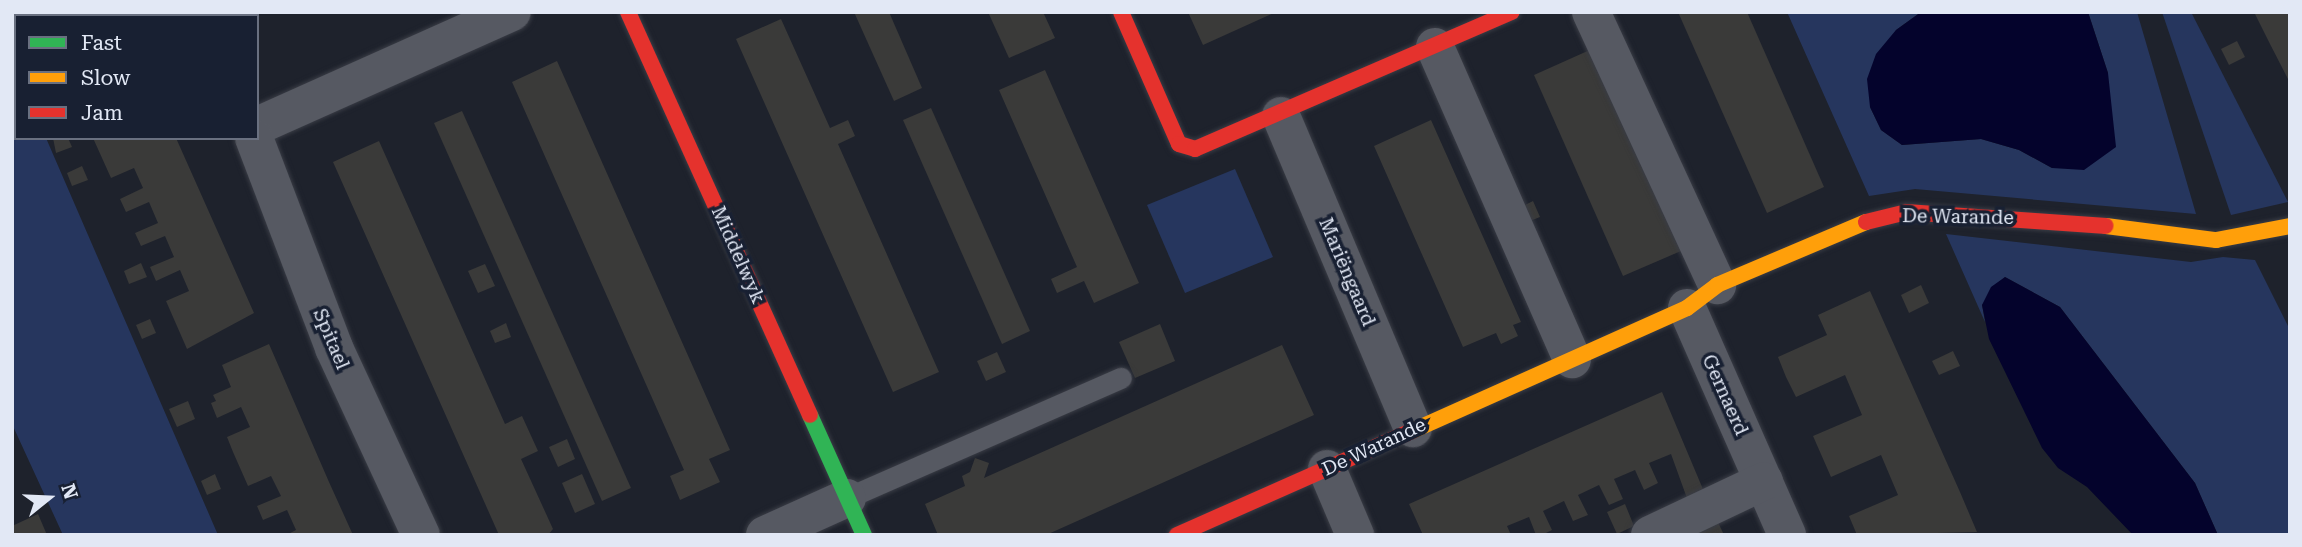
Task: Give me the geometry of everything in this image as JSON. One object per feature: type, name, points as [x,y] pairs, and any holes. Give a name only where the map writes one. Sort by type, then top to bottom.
[{"type":"street","points":[[259,125],[512,12]]},
{"type":"street","name":"Middelwyk","points":[[628,12],[864,535]]},
{"type":"street","points":[[1121,12],[1179,144],[1195,149],[1281,116],[1512,12]]},
{"type":"street","points":[[1591,12],[1717,285]]},
{"type":"street","points":[[1435,47],[1572,359]]},
{"type":"street","name":"Mariëngaard","points":[[1281,116],[1413,428]]},
{"type":"street","name":"Spitael","points":[[255,140],[334,348],[421,535]]},
{"type":"street","name":"De Warande","points":[[1177,535],[1687,308],[1717,285],[1861,223],[1907,212],[2049,219],[2216,240],[2290,226]]},
{"type":"street","name":"Gernaerd","points":[[1687,308],[1787,535]]},
{"type":"street","points":[[1327,469],[1355,535]]},
{"type":"street","points":[[1650,535],[1764,481]]},
{"type":"street","points":[[765,535],[847,498]]},
{"type":"lane","points":[[847,498],[1121,378]]},
{"type":"shaded area","points":[[1787,12],[1921,12],[1896,30],[1870,107],[1881,130],[1902,145],[1981,139],[2019,150],[2052,168],[2108,73],[2088,12],[2137,12],[2196,214],[1915,189],[1869,196]]},
{"type":"shaded area","points":[[1921,12],[2088,12],[2108,73],[2116,147],[2084,170],[2052,168],[2019,150],[1981,139],[1902,145],[1881,130],[1870,107],[1867,79],[1876,54],[1896,30]]},
{"type":"shaded area","points":[[2162,12],[2191,12],[2288,202],[2231,215]]},
{"type":"shaded area","points":[[12,80],[14,140],[47,140],[218,535],[63,535],[12,424]]},
{"type":"shaded area","points":[[1235,169],[1273,257],[1185,293],[1147,205]]},
{"type":"shaded area","points":[[1946,234],[2191,262],[2223,257],[2255,260],[2290,330],[2290,535],[2218,535],[2195,483],[2060,307],[2005,277],[1982,305],[1985,322]]},
{"type":"shaded area","points":[[2005,277],[2060,307],[2195,483],[2218,535],[2133,535],[2087,487],[2058,468],[2042,448],[1989,339],[1982,305],[1991,287]]},
{"type":"building","points":[[854,12],[889,12],[922,88],[894,101]]},
{"type":"building","points":[[988,12],[1043,12],[1055,38],[1009,58]]},
{"type":"building","points":[[1188,12],[1276,12],[1203,45]]},
{"type":"building","points":[[1678,12],[1747,12],[1824,187],[1767,213]]},
{"type":"building","points":[[2254,12],[2290,12],[2290,83],[2270,44]]},
{"type":"building","points":[[781,19],[830,128],[848,120],[855,136],[838,144],[939,372],[893,392],[736,39]]},
{"type":"building","points":[[2237,41],[2245,57],[2229,65],[2221,49]]},
{"type":"building","points":[[1592,49],[1681,251],[1623,276],[1534,75]]},
{"type":"building","points":[[557,61],[730,450],[709,459],[720,482],[680,500],[670,476],[684,470],[512,82]]},
{"type":"building","points":[[1045,70],[1139,283],[1094,303],[1084,281],[1057,293],[1051,279],[1077,267],[999,90]]},
{"type":"building","points":[[931,108],[1030,331],[1002,344],[903,120]]},
{"type":"building","points":[[462,111],[631,488],[602,501],[434,123]]},
{"type":"building","points":[[1431,120],[1521,322],[1513,325],[1518,336],[1501,344],[1496,333],[1463,347],[1374,146]]},
{"type":"building","points":[[53,140],[69,140],[72,147],[56,153]]},
{"type":"building","points":[[94,140],[177,140],[254,313],[187,349],[166,301],[189,291],[180,270],[156,281],[150,267],[174,257],[165,236],[141,246],[135,233],[158,223],[149,202],[126,212],[120,199],[143,188],[134,168],[111,178]]},
{"type":"building","points":[[379,141],[505,424],[522,416],[538,451],[521,459],[553,529],[548,535],[499,535],[333,162]]},
{"type":"building","points":[[82,166],[88,180],[72,186],[67,173]]},
{"type":"building","points":[[1533,201],[1540,217],[1525,223],[1519,208]]},
{"type":"building","points":[[141,263],[147,277],[129,284],[124,271]]},
{"type":"building","points":[[485,264],[495,286],[478,293],[468,271]]},
{"type":"building","points":[[1921,285],[1929,303],[1909,313],[1901,295]]},
{"type":"building","points":[[1870,291],[1977,532],[1857,535],[1849,516],[1898,495],[1881,455],[1831,477],[1813,436],[1862,415],[1845,375],[1796,397],[1786,377],[1778,357],[1827,335],[1818,315]]},
{"type":"building","points":[[150,319],[156,333],[142,339],[136,325]]},
{"type":"building","points":[[506,323],[511,337],[495,343],[490,331]]},
{"type":"building","points":[[1160,324],[1175,361],[1135,378],[1119,342]]},
{"type":"building","points":[[269,344],[353,535],[286,535],[296,530],[287,510],[263,520],[257,506],[281,496],[271,476],[248,486],[227,437],[250,427],[241,407],[217,418],[211,403],[216,401],[213,395],[231,387],[222,365]]},
{"type":"building","points":[[1282,345],[1314,415],[1046,535],[938,535],[925,504],[965,486],[962,476],[970,472],[975,458],[989,463],[984,478]]},
{"type":"building","points":[[1953,351],[1960,366],[1939,375],[1932,361]]},
{"type":"building","points":[[997,352],[1006,372],[986,381],[977,361]]},
{"type":"building","points":[[1662,392],[1705,494],[1688,501],[1671,454],[1649,463],[1658,483],[1644,490],[1635,470],[1614,479],[1623,499],[1609,505],[1599,485],[1578,495],[1588,515],[1573,521],[1564,501],[1543,511],[1552,530],[1542,535],[1536,535],[1529,517],[1507,526],[1511,535],[1423,535],[1409,504]]},
{"type":"building","points":[[188,401],[195,419],[177,427],[169,409]]},
{"type":"building","points":[[567,439],[575,459],[558,467],[549,447]]},
{"type":"building","points":[[215,474],[221,489],[207,495],[201,481]]},
{"type":"building","points":[[582,474],[595,504],[575,513],[562,483]]},
{"type":"building","points":[[1625,504],[1634,526],[1617,534],[1607,512]]},
{"type":"building","points":[[38,514],[47,535],[12,535],[12,526]]},
{"type":"building","points":[[1716,518],[1724,535],[1678,535]]},
{"type":"traffic: fast","points":[[810,415],[864,535]]},
{"type":"traffic: slow","points":[[1412,431],[1687,308],[1717,285],[1866,222]]},
{"type":"traffic: slow","points":[[2106,226],[2216,240],[2290,226]]},
{"type":"traffic: jam","points":[[628,12],[810,415]]},
{"type":"traffic: jam","points":[[1121,12],[1179,144],[1195,149],[1512,12]]},
{"type":"traffic: jam","points":[[1866,222],[1907,212],[2106,226]]},
{"type":"traffic: jam","points":[[1177,535],[1412,431]]}]
